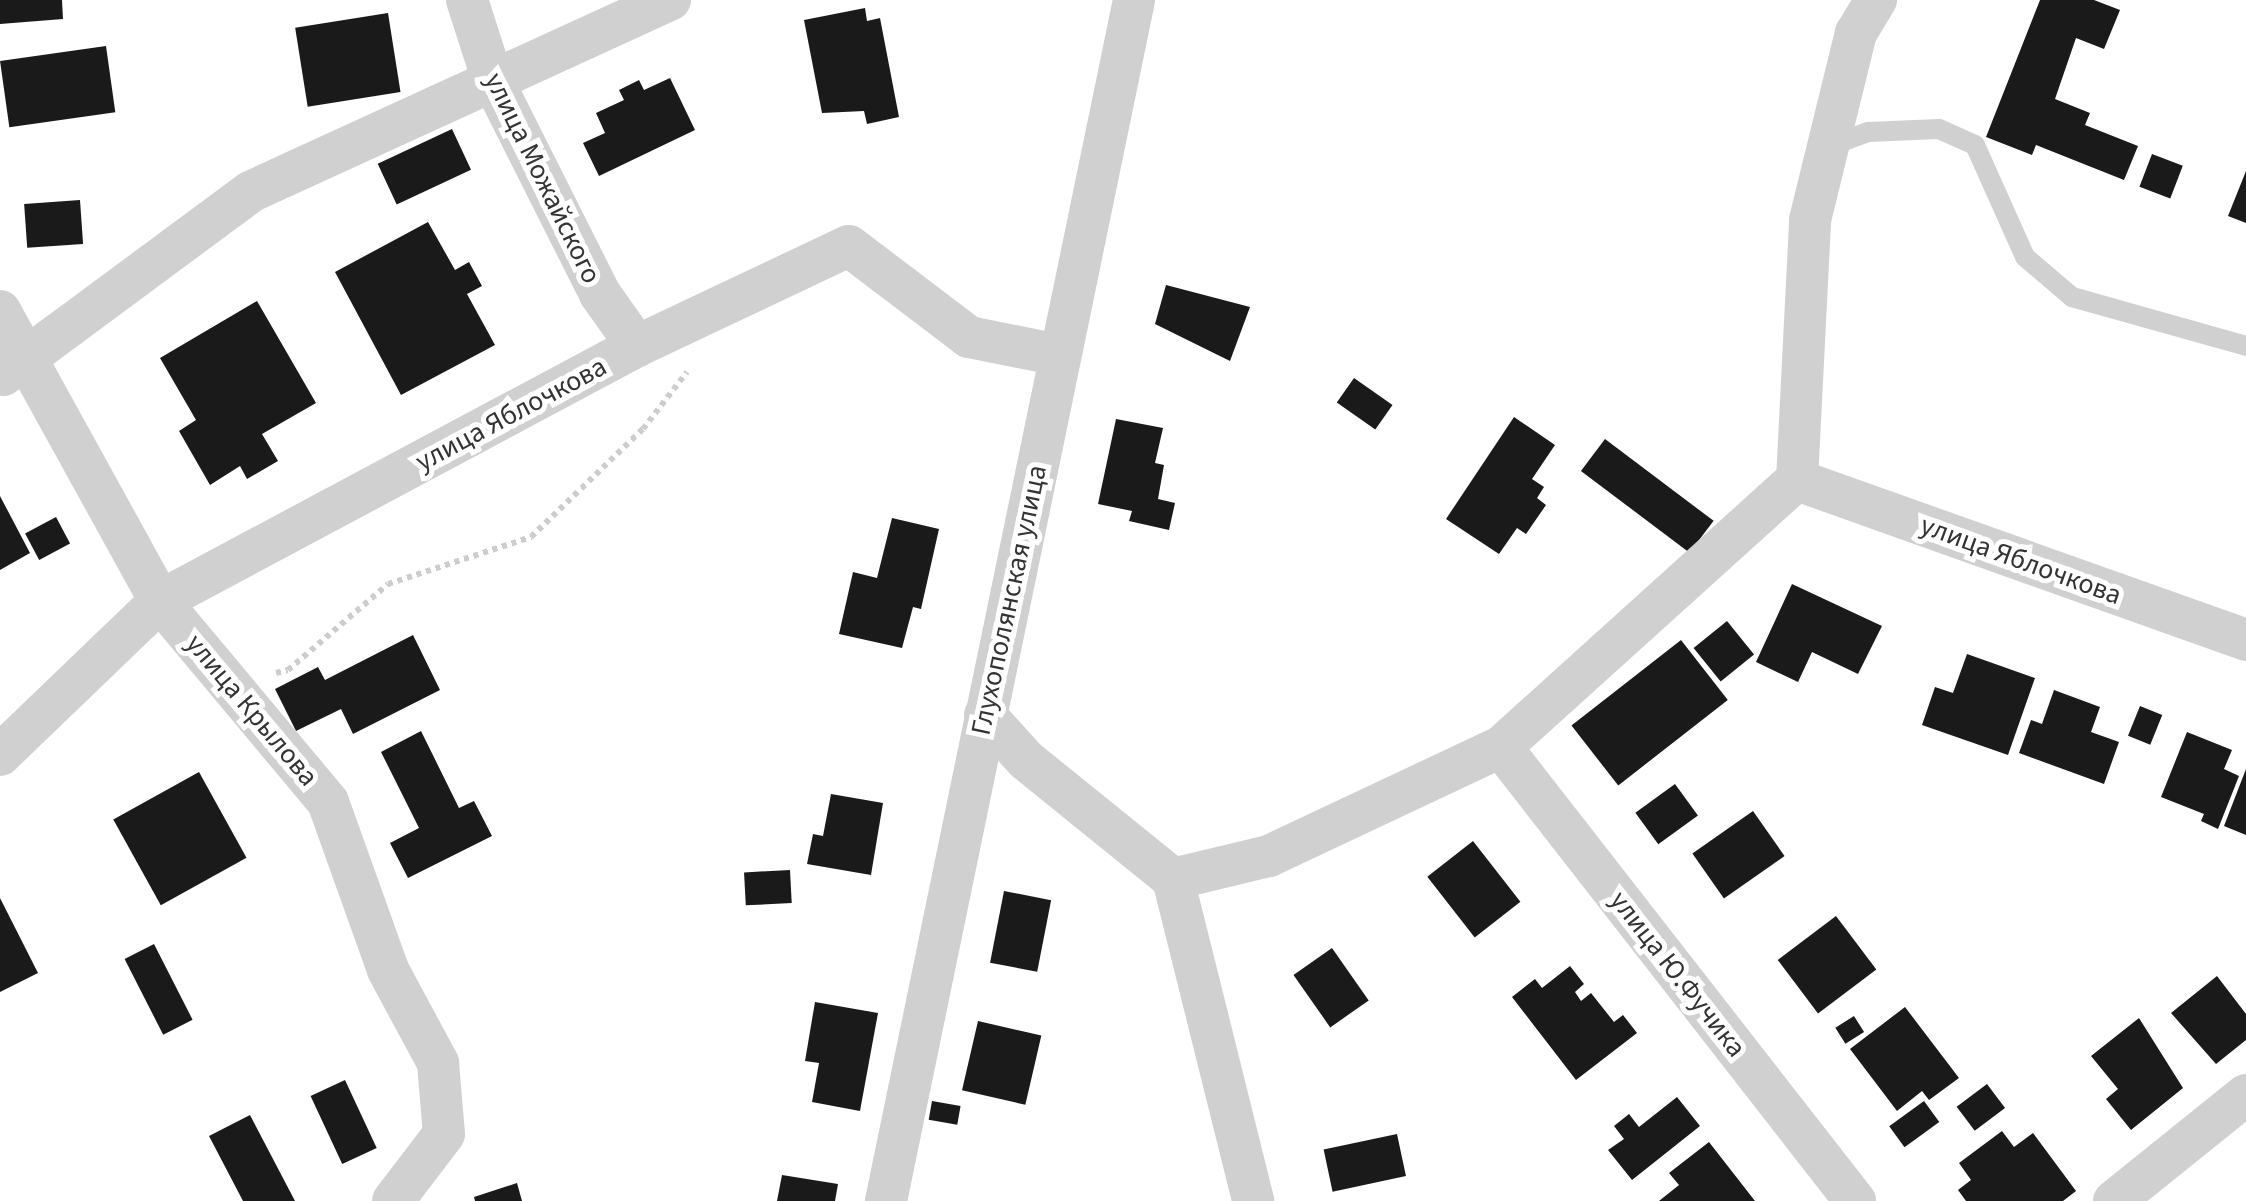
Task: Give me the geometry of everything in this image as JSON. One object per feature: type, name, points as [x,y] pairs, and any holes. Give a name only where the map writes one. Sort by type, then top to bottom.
[{"type":"street","name":"улица Можайского","points":[[467,0],[493,81],[600,294],[637,346]]},
{"type":"street","points":[[12,369],[250,192],[670,0]]},
{"type":"street","name":"Глухополянская улица","points":[[886,1201],[1134,0]]},
{"type":"street","points":[[1172,879],[1270,856],[1501,747],[1796,480],[1810,220],[1856,33],[1876,0]]},
{"type":"street","name":"улица Яблочкова","points":[[0,755],[160,601],[637,346],[849,246],[969,336],[1059,355]]},
{"type":"street","name":"улица Крылова","points":[[0,311],[12,369],[160,601],[328,802],[388,970],[438,1064],[444,1134],[393,1201]]},
{"type":"street","name":"улица Яблочкова","points":[[1796,480],[2246,640]]},
{"type":"street","points":[[985,715],[1026,760],[1172,879],[1253,1201]]},
{"type":"street","name":"улица Ю.Фучика","points":[[1501,747],[1855,1201]]},
{"type":"street","points":[[2114,1201],[2246,1094]]},
{"type":"lane","points":[[1828,147],[1868,132],[1940,129],[1975,145],[2025,257],[2072,297],[2246,346]]},
{"type":"path","points":[[232,684],[288,670],[388,584],[531,537],[644,429],[696,360]]},
{"type":"building","points":[[0,0],[62,0],[63,19],[0,24]]},
{"type":"building","points":[[2040,0],[2094,0],[2120,10],[2104,49],[2076,38],[2055,99],[2090,113],[2085,125],[2138,146],[2124,180],[2036,145],[2032,155],[1986,137]]},
{"type":"building","points":[[865,8],[867,21],[880,18],[899,117],[867,124],[864,111],[822,113],[804,20]]},
{"type":"building","points":[[388,13],[401,92],[308,107],[295,28]]},
{"type":"building","points":[[106,46],[115,112],[9,127],[0,61]]},
{"type":"building","points":[[670,78],[695,130],[599,176],[583,143],[605,133],[596,113],[624,100],[619,90],[639,80],[644,90]]},
{"type":"building","points":[[452,129],[471,170],[397,204],[378,164]]},
{"type":"building","points":[[2152,154],[2183,166],[2170,199],[2139,187]]},
{"type":"building","points":[[2246,171],[2246,223],[2228,216]]},
{"type":"building","points":[[80,200],[83,244],[27,248],[24,204]]},
{"type":"building","points":[[428,222],[455,270],[469,262],[482,286],[467,294],[495,345],[401,395],[335,272]]},
{"type":"building","points":[[1166,285],[1250,307],[1230,361],[1155,324]]},
{"type":"building","points":[[257,301],[316,403],[262,434],[278,461],[247,479],[240,466],[210,485],[179,431],[196,420],[160,358]]},
{"type":"building","points":[[1354,378],[1393,405],[1375,430],[1337,403]]},
{"type":"building","points":[[1514,417],[1555,445],[1532,479],[1544,487],[1537,498],[1546,505],[1526,534],[1517,528],[1499,554],[1446,519]]},
{"type":"building","points":[[1116,419],[1163,428],[1155,463],[1164,465],[1158,499],[1175,503],[1169,530],[1129,521],[1132,511],[1098,504]]},
{"type":"building","points":[[1605,439],[1714,521],[1690,553],[1581,471]]},
{"type":"building","points":[[0,496],[30,553],[0,570]]},
{"type":"building","points":[[56,517],[70,543],[39,560],[25,533]]},
{"type":"building","points":[[892,518],[939,529],[921,609],[913,607],[902,648],[839,634],[853,572],[877,578]]},
{"type":"building","points":[[1792,584],[1882,626],[1858,674],[1812,652],[1798,682],[1756,662]]},
{"type":"building","points":[[1727,621],[1754,654],[1721,681],[1694,648]]},
{"type":"building","points":[[413,635],[440,690],[353,734],[341,709],[296,731],[275,689],[318,667],[325,680]]},
{"type":"building","points":[[1681,640],[1728,700],[1618,785],[1571,726]]},
{"type":"building","points":[[1967,654],[2035,678],[2008,755],[1922,725],[1935,687],[1953,693]]},
{"type":"building","points":[[2054,690],[2100,707],[2091,732],[2119,742],[2104,784],[2019,753],[2031,720],[2042,724]]},
{"type":"building","points":[[2140,706],[2162,715],[2150,745],[2128,736]]},
{"type":"building","points":[[421,731],[459,808],[474,801],[492,836],[408,878],[390,843],[419,828],[381,752]]},
{"type":"building","points":[[2187,732],[2232,750],[2224,769],[2239,776],[2218,829],[2201,821],[2204,814],[2161,797]]},
{"type":"building","points":[[2246,769],[2246,835],[2224,826]]},
{"type":"building","points":[[199,772],[247,858],[161,905],[113,820]]},
{"type":"building","points":[[1675,784],[1698,816],[1658,844],[1635,813]]},
{"type":"building","points":[[831,794],[883,803],[871,875],[807,864],[813,834],[823,836]]},
{"type":"building","points":[[1753,811],[1785,856],[1724,898],[1692,853]]},
{"type":"building","points":[[1473,841],[1520,902],[1475,937],[1427,877]]},
{"type":"building","points":[[790,870],[792,903],[746,905],[744,872]]},
{"type":"building","points":[[1004,891],[1051,900],[1037,972],[990,963]]},
{"type":"building","points":[[0,898],[38,973],[0,992]]},
{"type":"building","points":[[1836,916],[1876,970],[1818,1013],[1778,960]]},
{"type":"building","points":[[154,944],[193,1020],[163,1035],[125,959]]},
{"type":"building","points":[[1332,948],[1369,1000],[1330,1027],[1293,975]]},
{"type":"building","points":[[1570,966],[1584,984],[1575,992],[1581,1001],[1591,993],[1614,1022],[1623,1015],[1637,1033],[1576,1080],[1512,997],[1535,979],[1542,988]]},
{"type":"building","points":[[2217,976],[2246,1014],[2246,1040],[2216,1064],[2171,1013]]},
{"type":"building","points":[[815,1002],[878,1013],[860,1111],[812,1102],[819,1063],[805,1061]]},
{"type":"building","points":[[1905,1007],[1959,1078],[1929,1100],[1922,1091],[1897,1111],[1850,1049]]},
{"type":"building","points":[[1854,1016],[1864,1032],[1845,1044],[1835,1028]]},
{"type":"building","points":[[2139,1018],[2183,1088],[2131,1130],[2106,1099],[2118,1089],[2091,1056]]},
{"type":"building","points":[[978,1021],[1041,1036],[1025,1105],[962,1090]]},
{"type":"building","points":[[345,1080],[377,1148],[342,1164],[311,1096]]},
{"type":"building","points":[[1987,1084],[2005,1108],[1975,1131],[1957,1107]]},
{"type":"building","points":[[1677,1097],[1700,1126],[1632,1180],[1608,1150],[1624,1139],[1614,1126],[1629,1114],[1639,1127]]},
{"type":"building","points":[[932,1101],[961,1106],[957,1125],[929,1120]]},
{"type":"building","points":[[1924,1101],[1939,1122],[1904,1147],[1889,1126]]},
{"type":"building","points":[[250,1115],[295,1201],[243,1201],[209,1136]]},
{"type":"building","points":[[2002,1131],[2014,1147],[2033,1133],[2076,1191],[2063,1201],[1966,1201],[1958,1190],[1971,1180],[1959,1163]]},
{"type":"building","points":[[1397,1134],[1406,1176],[1333,1192],[1324,1150]]},
{"type":"building","points":[[1709,1142],[1755,1201],[1659,1201],[1679,1185],[1669,1173]]},
{"type":"building","points":[[782,1175],[838,1184],[835,1201],[777,1201]]},
{"type":"building","points":[[517,1183],[522,1201],[475,1201],[474,1197]]}]
